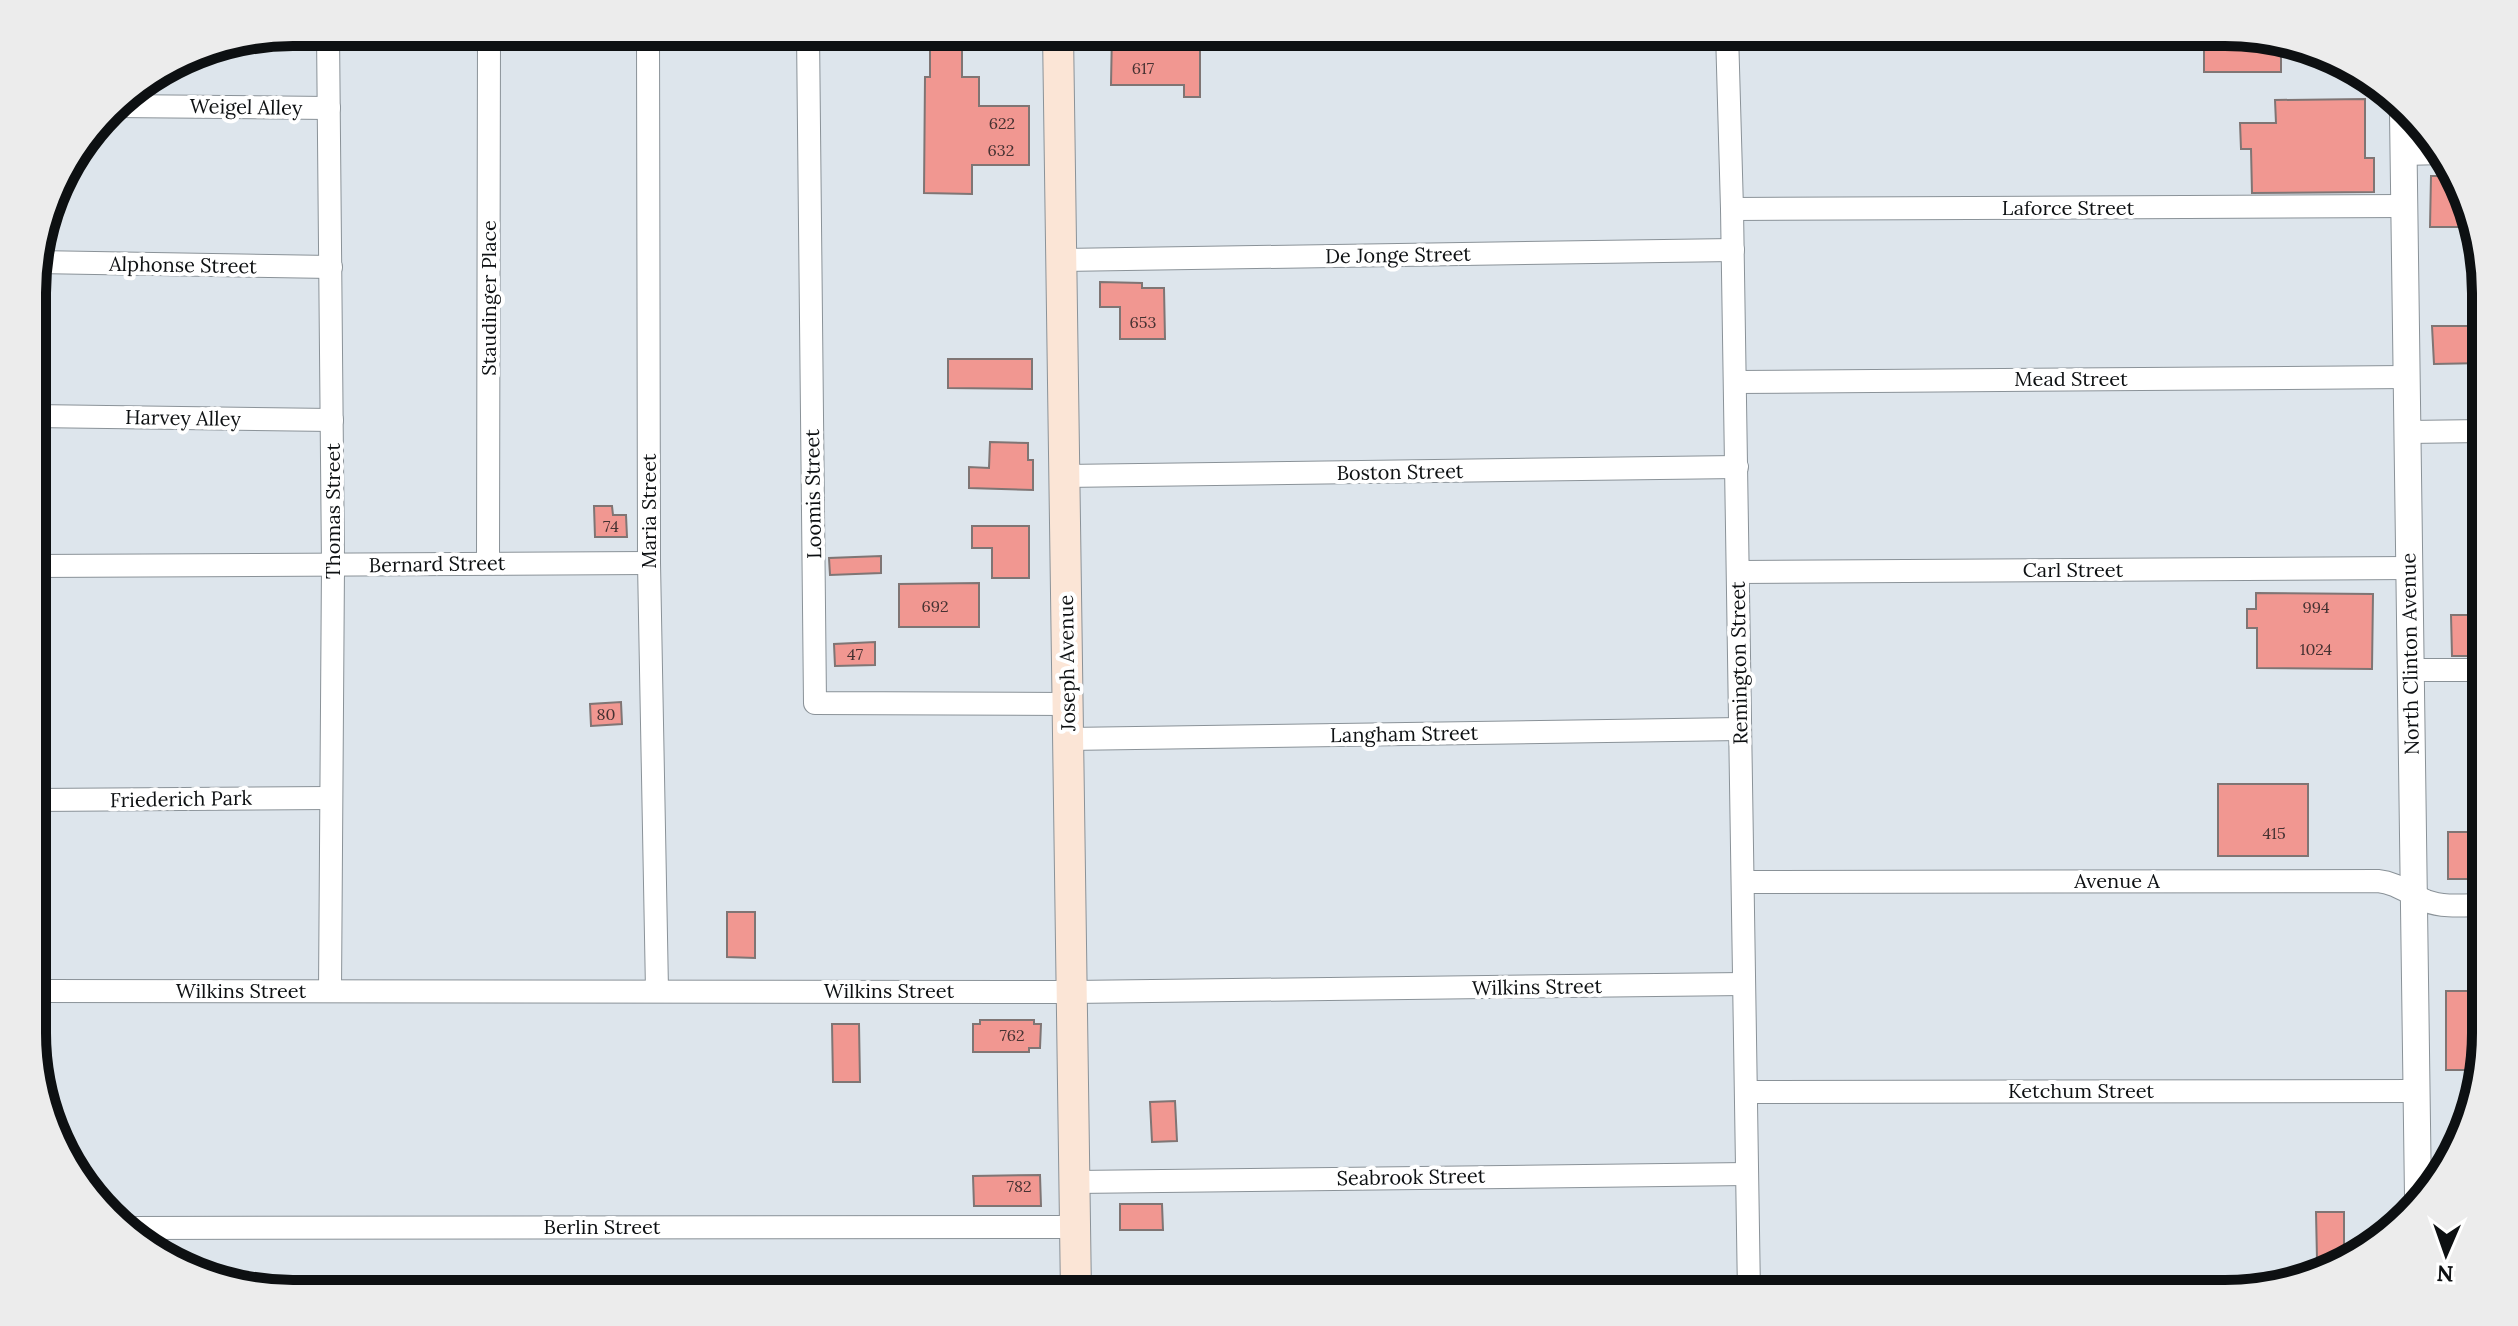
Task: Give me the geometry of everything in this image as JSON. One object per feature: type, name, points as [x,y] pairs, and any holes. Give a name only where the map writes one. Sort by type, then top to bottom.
[{"type":"main road","name":"Joseph Avenue","points":[[1058,46],[1076,1280]]},
{"type":"street","name":"Thomas Street","points":[[328,46],[333,565],[330,991]]},
{"type":"street","name":"Staudinger Place","points":[[488,563],[489,46]]},
{"type":"street","name":"Maria Street","points":[[648,46],[649,563],[657,990]]},
{"type":"street","name":"Loomis Street","points":[[808,46],[815,703],[1068,704]]},
{"type":"street","name":"Remington Street","points":[[1727,46],[1749,1279]]},
{"type":"street","name":"Weigel Alley","points":[[131,106],[329,108]]},
{"type":"street","name":"North Clinton Avenue","points":[[2403,122],[2418,1187]]},
{"type":"street","points":[[2403,154],[2428,153]]},
{"type":"street","name":"Laforce Street","points":[[1732,209],[2404,206]]},
{"type":"street","name":"De Jonge Street","points":[[1062,260],[1733,250]]},
{"type":"street","name":"Alphonse Street","points":[[48,262],[331,267]]},
{"type":"street","name":"Mead Street","points":[[1735,382],[2406,377]]},
{"type":"street","name":"Harvey Alley","points":[[47,416],[332,420]]},
{"type":"street","points":[[2407,432],[2472,431]]},
{"type":"street","name":"Boston Street","points":[[1064,476],[1737,467]]},
{"type":"street","name":"Bernard Street","points":[[47,566],[649,563]]},
{"type":"street","name":"Carl Street","points":[[1738,572],[2409,568]]},
{"type":"street","points":[[2410,670],[2472,670]]},
{"type":"street","name":"Langham Street","points":[[1068,739],[1740,729]]},
{"type":"street","name":"Friederich Park","points":[[46,800],[329,798]]},
{"type":"street","name":"Avenue A","points":[[1743,882],[2378,881],[2396,884],[2440,905],[2472,905]]},
{"type":"street","name":"Wilkins Street","points":[[46,991],[1072,992],[1744,984]]},
{"type":"street","name":"Ketchum Street","points":[[1746,1092],[2417,1091]]},
{"type":"street","name":"Seabrook Street","points":[[1075,1182],[1747,1174]]},
{"type":"street","name":"Berlin Street","points":[[142,1228],[1075,1227]]},
{"type":"building","points":[[930,46],[962,46],[962,77],[979,77],[979,106],[1029,106],[1029,165],[972,165],[972,194],[924,193],[925,77],[930,77]]},
{"type":"building","points":[[1112,46],[1200,46],[1200,97],[1184,97],[1184,85],[1111,85]]},
{"type":"building","points":[[2204,46],[2281,53],[2281,72],[2204,72]]},
{"type":"building","points":[[2365,99],[2365,158],[2374,158],[2374,192],[2252,193],[2251,149],[2241,149],[2240,123],[2276,123],[2275,100]]},
{"type":"building","points":[[2431,176],[2442,176],[2463,227],[2430,227]]},
{"type":"building","points":[[1100,282],[1142,283],[1142,288],[1164,288],[1165,339],[1120,339],[1120,307],[1100,307]]},
{"type":"building","points":[[2432,326],[2472,326],[2472,363],[2434,364]]},
{"type":"building","points":[[948,359],[1032,359],[1032,389],[948,388]]},
{"type":"building","points":[[990,442],[1028,443],[1028,460],[1033,460],[1033,490],[969,488],[969,467],[989,468]]},
{"type":"building","points":[[594,506],[612,506],[613,515],[626,515],[627,537],[595,537]]},
{"type":"building","points":[[972,526],[1029,526],[1029,578],[992,578],[992,548],[972,548]]},
{"type":"building","points":[[881,556],[881,573],[830,575],[829,558]]},
{"type":"building","points":[[979,583],[979,627],[899,627],[899,584]]},
{"type":"building","points":[[2256,593],[2373,594],[2372,669],[2257,668],[2257,628],[2247,628],[2247,609],[2256,609]]},
{"type":"building","points":[[2451,615],[2472,615],[2472,656],[2452,656]]},
{"type":"building","points":[[875,642],[875,665],[835,666],[834,644]]},
{"type":"building","points":[[621,702],[622,724],[591,726],[590,704]]},
{"type":"building","points":[[2218,784],[2308,784],[2308,856],[2218,856]]},
{"type":"building","points":[[2448,832],[2472,832],[2472,879],[2448,879]]},
{"type":"building","points":[[727,912],[755,912],[755,958],[727,957]]},
{"type":"building","points":[[2446,991],[2472,991],[2469,1070],[2446,1070]]},
{"type":"building","points":[[980,1020],[1034,1020],[1034,1024],[1041,1024],[1040,1048],[1029,1048],[1029,1052],[973,1052],[973,1024],[980,1024]]},
{"type":"building","points":[[832,1024],[859,1024],[860,1082],[833,1082]]},
{"type":"building","points":[[1175,1101],[1177,1141],[1152,1142],[1150,1102]]},
{"type":"building","points":[[1040,1175],[1041,1206],[974,1206],[973,1176]]},
{"type":"building","points":[[1120,1204],[1162,1204],[1163,1230],[1120,1230]]},
{"type":"building","points":[[2316,1212],[2344,1212],[2344,1249],[2324,1259],[2317,1259]]}]
